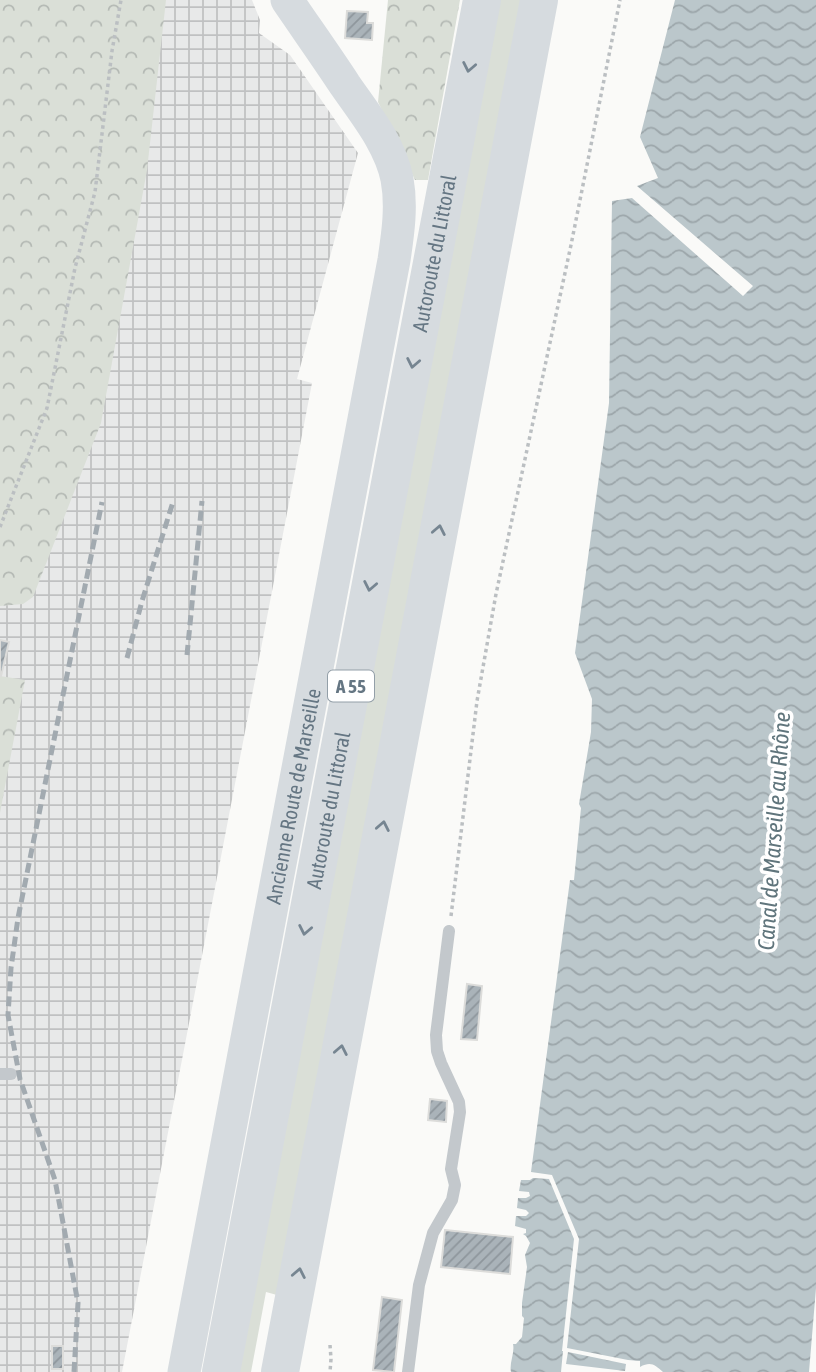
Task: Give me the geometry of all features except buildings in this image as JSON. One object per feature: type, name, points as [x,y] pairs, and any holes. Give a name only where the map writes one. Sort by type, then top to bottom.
[{"type":"highway","name":"Autoroute du Littoral","points":[[221,1372],[482,0]]},
{"type":"highway","points":[[283,1361],[539,0]]},
{"type":"street","name":"Ancienne Route de Marseille","points":[[184,1372],[400,217],[397,179],[385,146],[369,118],[287,0]]},
{"type":"lane","points":[[408,1372],[419,1285],[433,1233],[452,1200],[455,1185],[451,1169],[460,1112],[459,1102],[441,1063],[436,1035],[449,931]]},
{"type":"path","points":[[0,527],[47,408],[75,268],[95,191],[121,0]]},
{"type":"path","points":[[449,931],[477,701],[496,594],[620,0]]},
{"type":"path","points":[[330,1345],[330,1372]]},
{"type":"shaded area","points":[[0,0],[252,0],[260,20],[259,33],[290,55],[358,153],[297,379],[312,383],[122,1372],[0,1372]]},
{"type":"green space","points":[[0,0],[166,0],[147,170],[101,423],[33,597],[23,604],[0,606]]},
{"type":"green space","points":[[388,0],[460,0],[428,180],[415,180],[378,102]]},
{"type":"green space","points":[[497,0],[525,0],[277,1295],[266,1292],[251,1372],[235,1372]]},
{"type":"green space","points":[[0,676],[25,680],[0,813]]},
{"type":"water","name":"Canal de Marseille au Rhône","points":[[675,0],[816,0],[816,1288],[809,1372],[663,1372],[653,1365],[640,1367],[640,1361],[567,1348],[579,1239],[552,1175],[531,1172],[570,880],[574,880],[581,808],[579,804],[591,732],[592,699],[575,653],[609,403],[612,201],[632,198],[743,296],[753,286],[637,186],[658,178],[640,137]]},
{"type":"water","points":[[549,1179],[574,1239],[561,1372],[511,1372],[513,1344],[522,1337],[522,1303],[527,1267],[525,1255],[530,1243],[523,1234],[526,1229],[515,1226],[516,1216],[526,1216],[529,1213],[517,1208],[518,1198],[530,1196],[529,1192],[519,1191],[521,1180]]},
{"type":"water","points":[[568,1352],[626,1364],[625,1371],[566,1364]]},
{"type":"railway","points":[[187,655],[202,501]]},
{"type":"railway","points":[[74,1372],[78,1303],[55,1180],[20,1079],[8,1015],[18,918],[102,502]]},
{"type":"railway","points":[[127,658],[173,502]]}]
